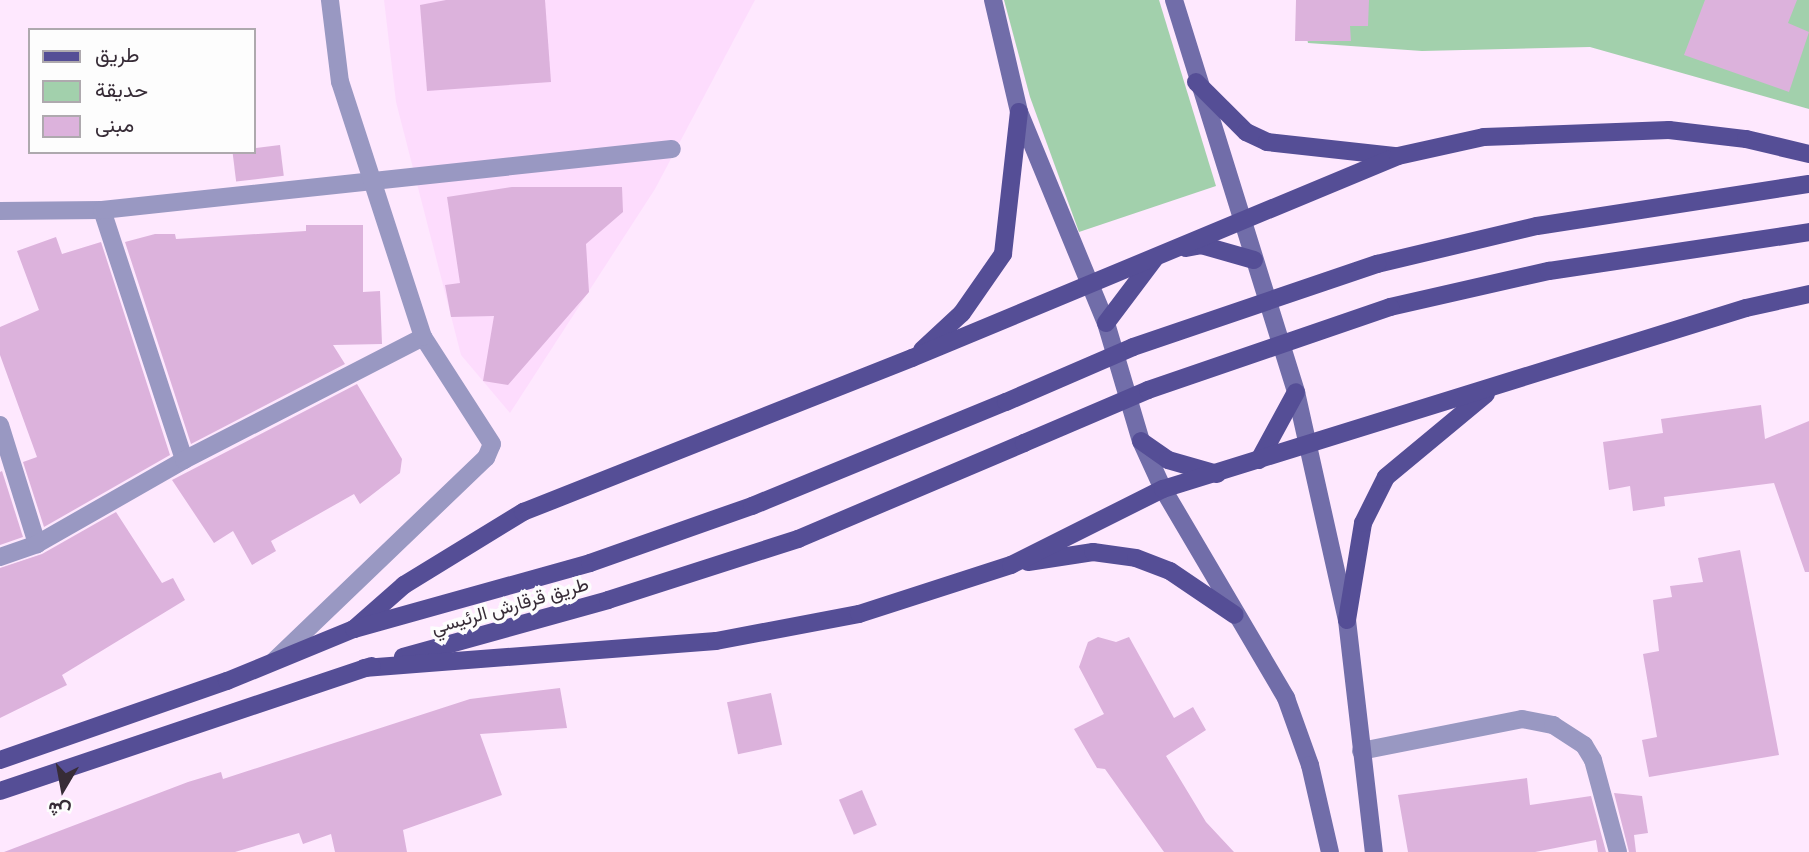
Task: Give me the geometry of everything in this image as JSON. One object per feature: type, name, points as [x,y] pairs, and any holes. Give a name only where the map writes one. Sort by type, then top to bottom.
[{"type":"main road","points":[[993,0],[1019,112],[1106,323],[1141,441],[1163,489],[1286,698],[1310,765],[1330,852]]},
{"type":"main road","points":[[1174,0],[1196,82],[1296,392],[1306,446],[1348,620],[1374,852]]},
{"type":"main road","points":[[1196,82],[1246,131],[1267,142],[1398,156]]},
{"type":"main road","points":[[912,358],[962,313],[1003,254],[1019,112]]},
{"type":"main road","points":[[354,629],[404,585],[523,512],[681,445],[912,358],[1398,156],[1484,137],[1657,130],[1746,139],[1809,154]]},
{"type":"main road","name":"طريق قرقارش الرئيسي","points":[[0,760],[273,662],[354,629],[590,563],[752,506],[1133,347],[1377,264],[1537,226],[1809,184]]},
{"type":"main road","name":"طريق قرقارش الرئيسي","points":[[0,791],[364,668],[608,600],[798,538],[1147,390],[1390,307],[1549,271],[1809,232]]},
{"type":"main road","points":[[1106,323],[1164,253],[1201,245],[1254,260]]},
{"type":"main road","points":[[364,668],[716,641],[859,614],[1011,565],[1163,489],[1746,308],[1809,294]]},
{"type":"main road","points":[[1348,620],[1363,523],[1386,477],[1426,438],[1497,386]]},
{"type":"main road","points":[[1259,460],[1296,392]]},
{"type":"main road","points":[[1141,441],[1168,460],[1217,474]]},
{"type":"main road","points":[[1011,565],[1093,552],[1136,558],[1170,571],[1235,615]]},
{"type":"street","points":[[273,662],[486,458],[492,444],[488,432],[423,337],[367,178],[340,82],[330,0]]},
{"type":"street","points":[[0,211],[102,210],[367,178],[672,149]]},
{"type":"street","points":[[102,210],[184,460]]},
{"type":"street","points":[[0,557],[37,544],[184,460],[423,337]]},
{"type":"street","points":[[0,425],[37,544]]},
{"type":"street","points":[[1361,751],[1522,719],[1553,725],[1588,752],[1618,852]]},
{"type":"shaded area","points":[[384,0],[755,0],[655,189],[510,413],[461,355],[396,102]]},
{"type":"green space","points":[[1004,0],[1159,0],[1216,186],[1079,232],[1030,97]]},
{"type":"green space","points":[[1299,0],[1809,0],[1809,109],[1590,47],[1422,51],[1308,43]]},
{"type":"building","points":[[446,0],[545,0],[551,82],[427,91],[420,5]]},
{"type":"building","points":[[1296,0],[1369,0],[1368,26],[1350,26],[1351,41],[1295,41]]},
{"type":"building","points":[[1705,0],[1797,0],[1788,23],[1809,32],[1789,92],[1684,55]]},
{"type":"building","points":[[280,145],[284,176],[236,182],[233,154],[256,154],[256,148]]},
{"type":"building","points":[[512,187],[622,187],[623,212],[586,244],[589,292],[508,385],[483,381],[494,316],[451,317],[445,285],[460,283],[447,197]]},
{"type":"building","points":[[306,225],[363,225],[363,292],[380,291],[382,344],[333,345],[345,364],[191,444],[125,242],[155,234],[175,234],[176,239],[306,231]]},
{"type":"building","points":[[56,237],[62,254],[101,242],[170,455],[44,527],[23,462],[37,457],[0,355],[0,327],[39,310],[17,251]]},
{"type":"building","points":[[357,384],[402,459],[400,473],[360,504],[354,494],[271,541],[276,551],[252,565],[233,531],[214,543],[172,480]]},
{"type":"building","points":[[1761,405],[1765,439],[1809,421],[1809,572],[1805,572],[1774,483],[1664,497],[1665,506],[1633,511],[1630,486],[1609,490],[1603,442],[1663,433],[1661,419]]},
{"type":"building","points":[[2,471],[23,537],[0,545],[0,472]]},
{"type":"building","points":[[116,512],[162,583],[173,578],[185,600],[62,675],[67,685],[0,718],[0,568],[42,554]]},
{"type":"building","points":[[1740,550],[1779,755],[1649,777],[1642,740],[1657,737],[1643,654],[1659,651],[1653,600],[1672,597],[1670,586],[1703,582],[1698,558]]},
{"type":"building","points":[[1098,637],[1116,642],[1129,637],[1174,718],[1193,707],[1206,730],[1166,756],[1206,822],[1234,852],[1164,852],[1105,769],[1097,768],[1074,729],[1104,714],[1079,667],[1088,642]]},
{"type":"building","points":[[560,688],[567,728],[480,734],[502,795],[403,830],[407,852],[335,852],[331,834],[303,844],[299,833],[235,852],[4,852],[221,772],[223,779],[470,699]]},
{"type":"building","points":[[771,693],[782,745],[738,754],[727,702]]},
{"type":"building","points":[[1527,778],[1530,805],[1591,796],[1606,852],[1598,852],[1596,840],[1535,852],[1408,852],[1398,795]]},
{"type":"building","points":[[862,790],[877,825],[854,835],[839,800]]},
{"type":"building","points":[[1614,793],[1642,796],[1648,833],[1634,835],[1636,852],[1629,852]]}]
